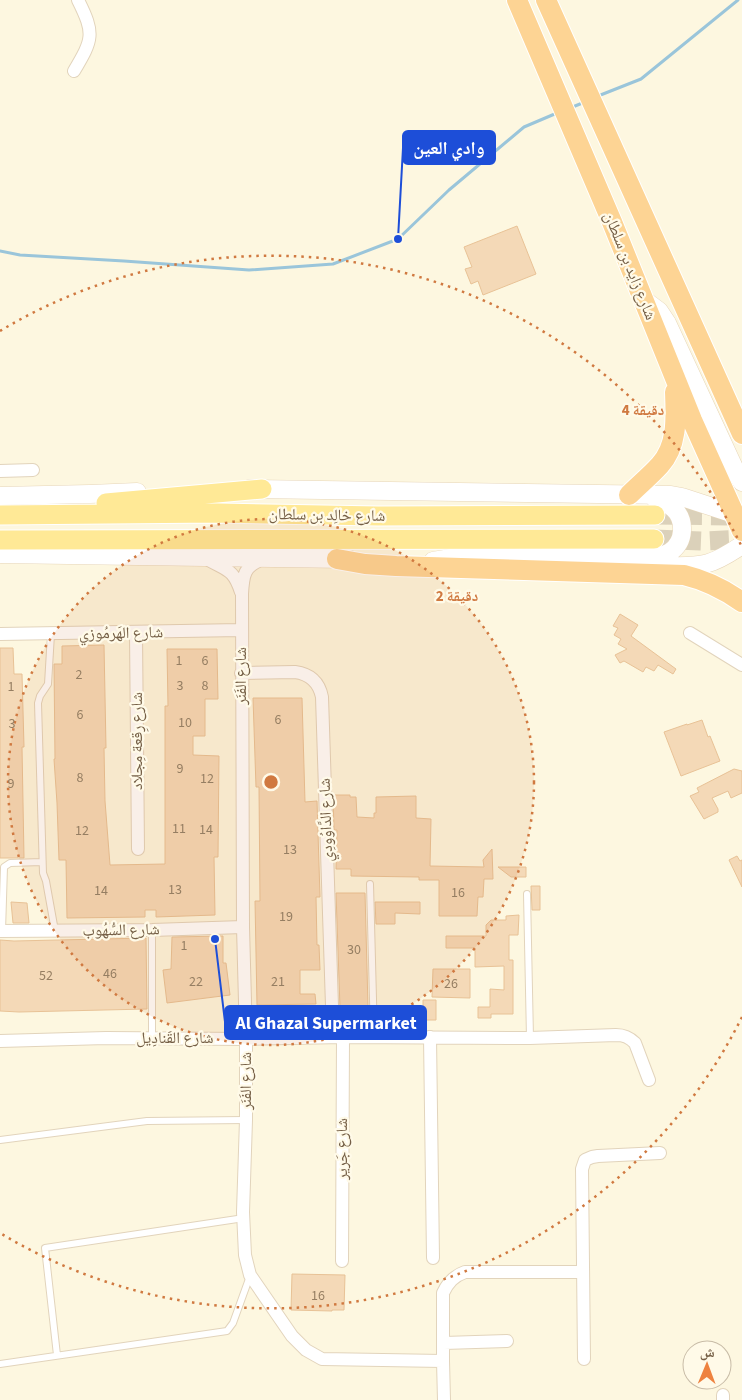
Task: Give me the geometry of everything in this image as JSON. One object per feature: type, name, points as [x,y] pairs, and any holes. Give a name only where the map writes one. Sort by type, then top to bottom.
[{"type":"highway","name":"شارع زايد بن سلطان","points":[[547,2],[742,434]]},
{"type":"highway","name":"شارع زايد بن سلطان","points":[[520,5],[612,222],[692,420],[739,521]]},
{"type":"highway","points":[[638,495],[661,464],[669,450],[674,435],[676,423],[675,377]]},
{"type":"highway","points":[[337,558],[365,564],[396,566],[684,575],[698,578],[711,584],[742,602]]},
{"type":"main road","points":[[643,299],[659,311],[667,323],[742,482]]},
{"type":"main road","points":[[0,496],[90,494],[205,488],[671,495],[682,497],[739,521]]},
{"type":"main road","points":[[0,509],[161,499],[262,489]]},
{"type":"main road","points":[[433,561],[488,554],[639,558],[663,556],[676,547],[680,541],[682,534],[680,518],[671,506],[638,495]]},
{"type":"main road","name":"شارع خالِد بن سلطان","points":[[0,515],[218,513],[378,516],[655,514]]},
{"type":"main road","name":"شارع خالِد بن سلطان","points":[[0,540],[654,539]]},
{"type":"main road","points":[[0,554],[514,561],[688,567],[702,566],[714,562],[742,545]]},
{"type":"street","points":[[74,71],[88,45],[90,35],[88,20],[78,0]]},
{"type":"street","points":[[0,471],[32,470]]},
{"type":"street","name":"شارع الفَنَر","points":[[204,557],[234,574],[242,594]]},
{"type":"street","name":"شارع الفَنَر","points":[[266,557],[253,563],[246,570],[242,594],[243,927],[246,1038],[245,1255],[250,1275],[292,1336],[306,1350],[322,1359],[443,1361]]},
{"type":"street","name":"شارع الهَرمُوزي","points":[[0,634],[241,630]]},
{"type":"street","name":"شارع رِقعة مِجلاد","points":[[136,633],[138,849]]},
{"type":"street","points":[[690,633],[742,665]]},
{"type":"street","name":"شارع الدَّاوُودِي","points":[[241,673],[303,673],[316,682],[320,689],[322,697],[338,1037]]},
{"type":"street","name":"شارع السُّهُوب","points":[[1,931],[243,927]]},
{"type":"street","name":"شارع القَنادِيل","points":[[0,1041],[374,1036],[530,1038],[624,1035],[635,1043],[649,1080]]},
{"type":"street","name":"شارع جَرير","points":[[338,1037],[342,1261]]},
{"type":"street","points":[[430,1037],[434,1258]]},
{"type":"street","points":[[584,1359],[582,1169],[585,1160],[598,1156],[660,1153]]},
{"type":"street","points":[[444,1400],[443,1293],[448,1283],[456,1275],[465,1272],[583,1272]]},
{"type":"street","points":[[444,1343],[508,1341]]},
{"type":"lane","points":[[51,634],[48,684],[38,703],[42,873],[48,887],[55,931]]},
{"type":"lane","points":[[1,931],[4,867],[10,863],[42,862]]},
{"type":"lane","points":[[370,884],[374,1036]]},
{"type":"lane","points":[[527,894],[530,1038]]},
{"type":"lane","points":[[152,930],[152,1038]]},
{"type":"lane","points":[[0,1140],[147,1121],[246,1120]]},
{"type":"lane","points":[[57,1355],[45,1248],[244,1218]]},
{"type":"lane","points":[[0,1364],[227,1331],[233,1323],[250,1275]]},
{"type":"building","points":[[517,226],[536,274],[483,295],[478,281],[471,284],[465,269],[472,267],[464,247]]},
{"type":"building","points":[[620,614],[638,625],[631,636],[676,669],[673,674],[658,665],[654,671],[646,667],[643,672],[624,661],[620,663],[615,655],[627,649],[618,644],[621,639],[614,635],[618,628],[613,626]]},
{"type":"building","points":[[104,645],[105,801],[110,865],[165,864],[165,706],[168,706],[167,649],[217,649],[218,699],[205,699],[205,736],[193,736],[193,755],[219,756],[218,857],[214,857],[215,915],[156,917],[156,910],[145,910],[145,917],[67,918],[66,860],[59,860],[54,759],[54,664],[62,664],[62,646]]},
{"type":"building","points":[[0,648],[13,648],[14,674],[22,674],[24,858],[0,858]]},
{"type":"building","points":[[253,698],[302,698],[305,802],[317,801],[320,897],[316,897],[317,945],[319,945],[320,970],[300,970],[300,994],[315,994],[316,1004],[257,1005],[255,901],[260,901],[259,787],[256,787]]},
{"type":"building","points":[[702,720],[720,761],[681,776],[664,732]]},
{"type":"building","points":[[734,769],[742,771],[742,793],[731,798],[728,791],[712,798],[718,812],[704,819],[690,796],[699,792],[697,788]]},
{"type":"building","points":[[333,795],[356,797],[357,817],[374,818],[374,813],[376,813],[376,797],[416,796],[416,818],[431,819],[430,866],[484,867],[483,860],[492,849],[493,879],[484,879],[483,897],[478,897],[477,916],[439,916],[439,880],[419,880],[419,877],[351,876],[351,869],[336,869],[337,830],[334,830]]},
{"type":"building","points":[[737,856],[740,861],[742,860],[742,887],[729,860]]},
{"type":"building","points":[[498,867],[526,867],[526,877],[511,877]]},
{"type":"building","points":[[531,886],[540,886],[540,910],[532,910]]},
{"type":"building","points":[[336,893],[365,893],[368,1007],[340,1008]]},
{"type":"building","points":[[11,902],[27,903],[29,923],[13,923]]},
{"type":"building","points":[[375,902],[420,902],[420,914],[395,913],[395,924],[376,924]]},
{"type":"building","points":[[519,915],[518,935],[509,935],[509,960],[513,960],[513,1014],[491,1014],[491,1018],[478,1018],[478,1007],[490,1007],[490,989],[504,990],[504,966],[475,967],[475,948],[446,948],[446,936],[486,936],[486,925],[491,920],[506,920],[506,916]]},
{"type":"building","points":[[223,936],[223,963],[226,963],[230,995],[167,1003],[163,970],[171,969],[172,937]]},
{"type":"building","points":[[146,938],[147,1009],[0,1011],[0,940]]},
{"type":"building","points":[[433,969],[470,969],[470,998],[432,997]]},
{"type":"building","points":[[423,1000],[436,1000],[436,1020],[423,1020]]},
{"type":"building","points":[[292,1274],[345,1275],[344,1310],[291,1310]]},
{"type":"waterway","points":[[598,96],[641,79],[738,0]]},
{"type":"waterway","points":[[570,108],[585,102]]},
{"type":"waterway","points":[[0,251],[20,255],[249,270],[333,264],[398,239],[449,190],[524,127],[557,113]]},
{"type":"tunnel","points":[[655,515],[736,516]]},
{"type":"tunnel","points":[[654,539],[703,541],[742,539]]},
{"type":"place","name":"وادي العين","points":[[398,239]]},
{"type":"place","name":"Al Ghazal Supermarket","points":[[215,939]]}]
